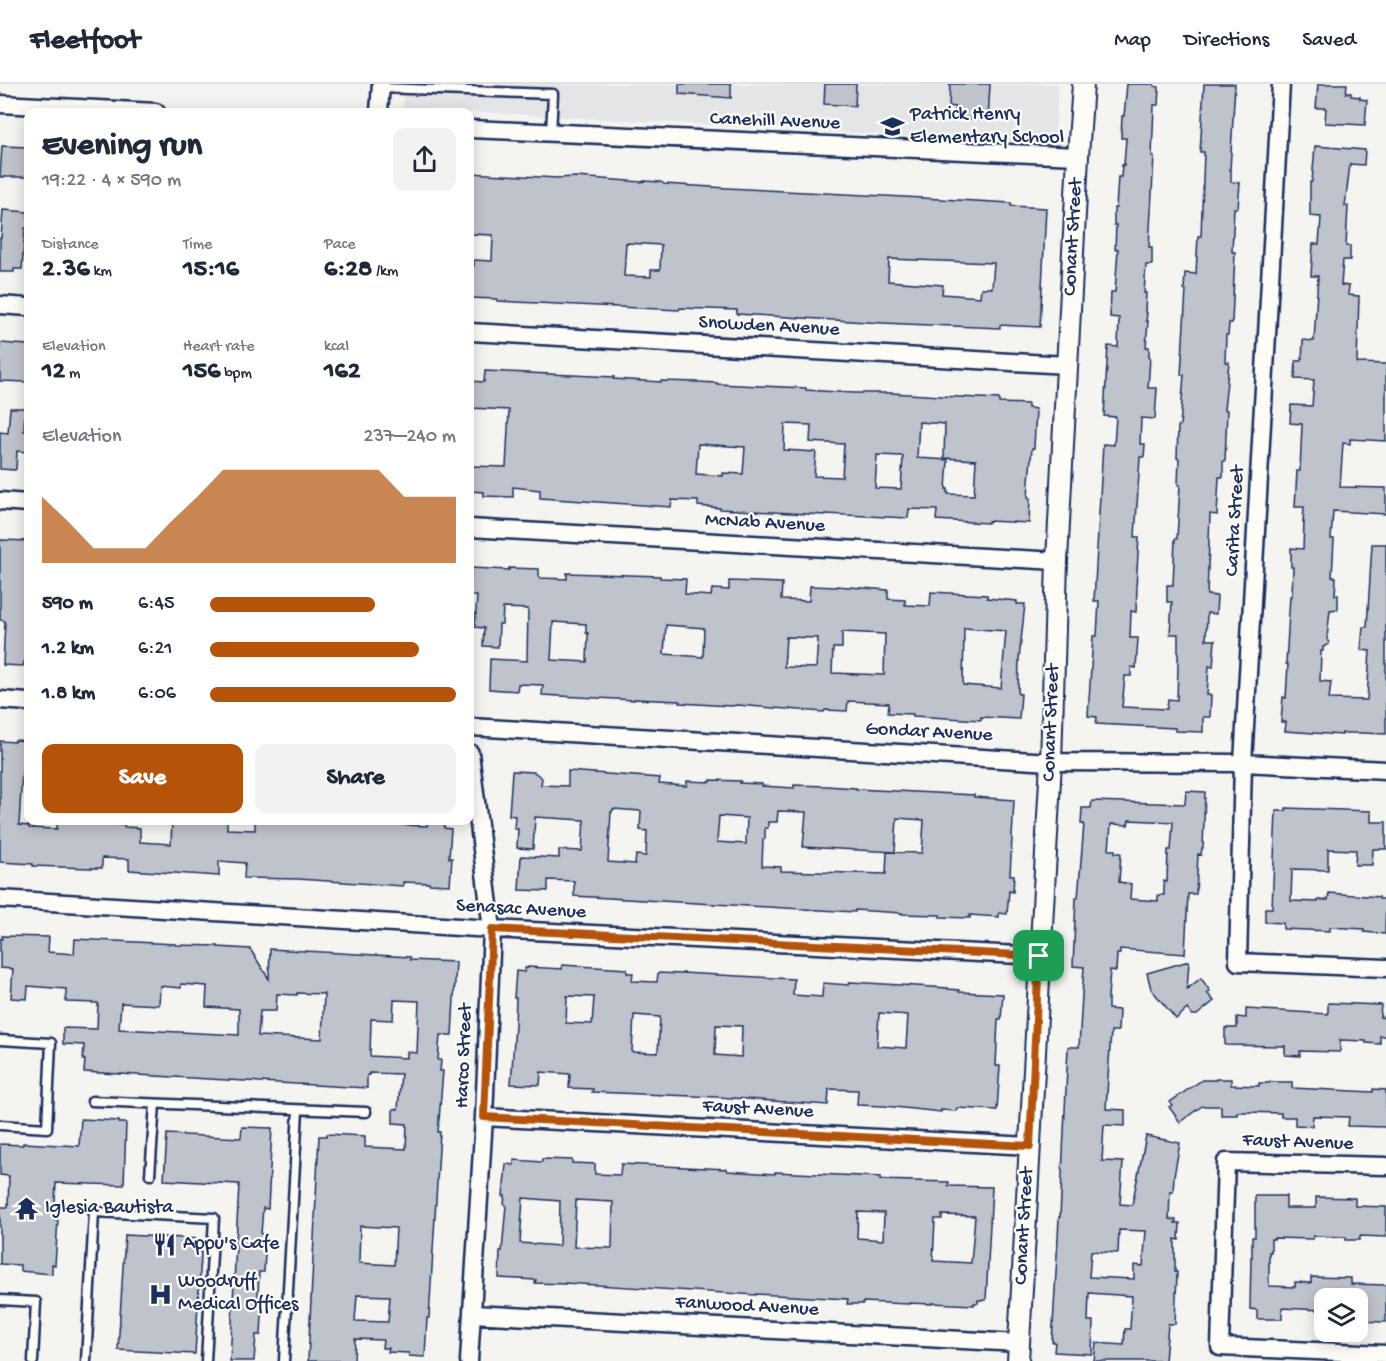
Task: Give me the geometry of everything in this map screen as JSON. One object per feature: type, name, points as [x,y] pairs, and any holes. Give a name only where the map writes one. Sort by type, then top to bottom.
[{"type":"street","name":"Conant Street","points":[[1018,1352],[1051,762],[1057,561],[1083,84]]},
{"type":"street","name":"Carita Street","points":[[1281,84],[1243,763],[1238,962],[1386,968]]},
{"type":"street","points":[[379,108],[381,86]]},
{"type":"street","points":[[0,104],[78,108]]},
{"type":"street","name":"Canehill Avenue","points":[[474,129],[1078,156]]},
{"type":"street","points":[[0,305],[24,307]]},
{"type":"street","name":"Snowden Avenue","points":[[474,332],[1067,365]]},
{"type":"street","points":[[0,501],[24,503]]},
{"type":"street","name":"McNab Avenue","points":[[474,528],[1057,561]]},
{"type":"street","points":[[0,700],[24,702]]},
{"type":"street","name":"Gondar Avenue","points":[[474,727],[1051,762],[1243,763],[1386,770]]},
{"type":"street","name":"Harco Street","points":[[469,1361],[484,1117],[492,929],[474,785]]},
{"type":"street","name":"Senasac Avenue","points":[[0,898],[492,929],[1039,956]]},
{"type":"street","name":"Faust Avenue","points":[[484,1117],[1030,1146]]},
{"type":"street","name":"Faust Avenue","points":[[1386,1166],[1226,1162],[1220,1347],[1386,1354]]},
{"type":"street","name":"Fanwood Avenue","points":[[472,1314],[1018,1352]]},
{"type":"lane","points":[[381,86],[553,94],[551,133]]},
{"type":"lane","points":[[0,1040],[51,1043],[47,1128],[0,1125]]},
{"type":"lane","points":[[92,1101],[366,1112]]},
{"type":"lane","points":[[150,1174],[155,1104]]},
{"type":"lane","points":[[284,1361],[298,1110]]},
{"type":"lane","points":[[86,1361],[94,1212],[214,1218],[207,1361]]},
{"type":"lane","points":[[0,1300],[36,1302],[33,1361]]},
{"type":"shaded area","name":"Patrick Henry Elementary School","points":[[404,84],[1058,84],[1055,144],[474,112],[474,108],[403,108]]},
{"type":"building","points":[[679,84],[731,84],[731,98],[679,94]]},
{"type":"building","points":[[825,84],[856,84],[855,106],[824,104]]},
{"type":"building","points":[[950,84],[990,84],[988,120],[955,118],[955,107],[949,106]]},
{"type":"building","points":[[1127,84],[1154,84],[1159,87],[1158,105],[1154,105],[1149,247],[1152,247],[1152,265],[1146,265],[1144,293],[1146,293],[1146,321],[1148,321],[1146,347],[1149,347],[1150,357],[1148,388],[1157,388],[1155,419],[1141,418],[1140,444],[1145,444],[1144,457],[1140,457],[1135,537],[1139,537],[1136,612],[1131,611],[1130,638],[1138,638],[1136,668],[1131,667],[1131,676],[1125,676],[1122,707],[1167,709],[1168,699],[1177,700],[1178,634],[1170,634],[1172,602],[1167,602],[1167,585],[1173,585],[1175,539],[1177,539],[1180,485],[1178,485],[1179,459],[1177,458],[1184,375],[1181,375],[1185,273],[1196,274],[1198,236],[1201,236],[1204,152],[1200,152],[1204,84],[1235,84],[1230,170],[1231,182],[1240,183],[1238,208],[1234,208],[1232,323],[1229,323],[1228,335],[1226,335],[1225,362],[1229,362],[1224,410],[1227,410],[1225,461],[1223,461],[1223,477],[1219,477],[1217,515],[1210,514],[1207,595],[1217,596],[1216,614],[1207,613],[1206,640],[1215,640],[1213,667],[1209,666],[1207,695],[1211,695],[1210,717],[1203,717],[1203,732],[1175,731],[1175,728],[1096,724],[1097,717],[1088,716],[1093,636],[1097,636],[1099,601],[1094,601],[1103,444],[1114,445],[1116,417],[1104,416],[1108,346],[1118,347],[1119,318],[1110,317],[1111,292],[1115,292],[1118,249],[1115,249],[1114,208],[1116,208],[1118,177],[1121,177],[1122,165],[1124,165],[1126,138],[1121,138]]},
{"type":"building","points":[[1318,84],[1347,84],[1346,93],[1367,100],[1365,125],[1325,123],[1326,108],[1316,108]]},
{"type":"building","points":[[2,146],[24,147],[24,177],[0,177]]},
{"type":"building","points":[[1315,146],[1365,150],[1364,165],[1350,164],[1345,206],[1348,206],[1346,246],[1350,246],[1350,260],[1343,260],[1341,285],[1349,286],[1348,295],[1359,296],[1357,363],[1386,364],[1386,441],[1350,439],[1350,444],[1343,443],[1340,487],[1386,488],[1386,514],[1333,511],[1332,577],[1336,577],[1335,595],[1338,595],[1338,609],[1330,610],[1327,638],[1329,644],[1321,651],[1320,681],[1331,682],[1329,699],[1367,700],[1370,651],[1361,650],[1363,627],[1367,627],[1372,544],[1386,544],[1386,734],[1342,733],[1342,735],[1285,731],[1286,722],[1281,722],[1283,697],[1286,698],[1290,596],[1292,596],[1291,548],[1303,549],[1304,522],[1304,507],[1295,507],[1297,471],[1300,471],[1302,424],[1290,423],[1291,405],[1312,406],[1314,380],[1295,379],[1296,361],[1302,361],[1303,340],[1314,341],[1318,276],[1311,276],[1313,244],[1319,244],[1321,217],[1310,216],[1310,182],[1312,182]]},
{"type":"building","points":[[474,173],[576,177],[727,188],[1011,203],[1011,206],[1046,208],[1040,327],[1000,325],[1000,328],[882,323],[737,314],[737,310],[680,308],[679,310],[474,298],[474,260],[492,261],[493,235],[474,234]],"holes":[[[626,243],[661,245],[660,270],[651,270],[651,277],[624,276]],[[889,259],[994,263],[992,288],[981,288],[980,297],[942,294],[943,285],[888,281]]]},
{"type":"building","points":[[3,210],[24,212],[22,269],[14,269],[14,272],[0,272]]},
{"type":"building","points":[[0,343],[24,345],[24,382],[0,381]]},
{"type":"building","points":[[485,371],[806,388],[806,390],[854,393],[999,399],[999,403],[1028,404],[1028,408],[1036,409],[1029,481],[1029,523],[936,520],[937,510],[909,509],[908,518],[720,509],[698,506],[698,501],[672,500],[671,507],[540,498],[540,490],[513,487],[513,497],[484,496],[484,492],[474,491],[474,466],[506,467],[509,410],[474,408],[474,381],[484,382]],"holes":[[[919,422],[945,424],[944,458],[976,460],[974,495],[948,494],[948,489],[946,489],[948,460],[917,458]],[[785,424],[811,425],[810,442],[844,444],[842,477],[814,476],[816,452],[784,450]],[[698,444],[745,447],[743,474],[723,473],[723,476],[696,474]],[[877,455],[903,456],[901,489],[875,488]]]},
{"type":"building","points":[[10,408],[24,408],[24,452],[17,451],[15,470],[0,469],[0,432],[8,433]]},
{"type":"building","points":[[0,540],[24,541],[23,666],[3,665],[5,621],[0,620]]},
{"type":"building","points":[[474,568],[509,570],[509,568],[539,569],[539,578],[567,579],[567,573],[686,579],[685,594],[711,596],[712,589],[729,590],[729,581],[782,583],[781,600],[809,601],[810,586],[837,586],[888,590],[888,599],[905,600],[905,605],[930,606],[931,592],[987,595],[987,598],[1017,601],[1017,604],[1025,604],[1019,659],[1018,694],[1021,694],[1019,719],[981,717],[981,720],[888,713],[889,703],[848,701],[847,711],[825,710],[824,712],[680,703],[680,701],[542,695],[543,685],[518,684],[517,691],[489,689],[490,659],[527,661],[528,609],[503,608],[502,624],[499,624],[498,647],[483,646],[484,628],[475,627],[477,596],[474,596]],"holes":[[[553,622],[586,624],[587,662],[551,660]],[[666,625],[704,628],[703,657],[664,654]],[[964,628],[1006,631],[1001,688],[963,685]],[[842,632],[885,634],[884,675],[832,673],[833,648],[842,648]],[[786,637],[818,638],[816,668],[784,667]]]},
{"type":"building","points":[[15,740],[24,741],[19,825],[29,826],[29,828],[57,829],[57,825],[124,825],[124,827],[140,828],[140,842],[171,844],[172,825],[227,825],[227,829],[255,830],[255,825],[444,825],[444,828],[451,829],[450,885],[403,882],[403,886],[244,878],[245,863],[219,861],[219,876],[129,870],[129,859],[102,858],[102,868],[33,866],[33,864],[0,862],[0,741],[15,742]]},
{"type":"building","points":[[512,771],[534,772],[542,778],[541,785],[568,786],[568,771],[660,778],[659,784],[687,786],[687,781],[741,781],[740,783],[762,784],[762,786],[794,788],[794,785],[826,786],[974,795],[974,797],[1014,800],[1010,875],[1014,875],[1013,892],[1009,891],[1007,914],[999,913],[999,917],[970,915],[970,918],[574,896],[574,881],[548,880],[548,891],[519,890],[521,856],[559,858],[559,850],[582,851],[584,820],[535,817],[533,849],[517,848],[518,829],[514,829],[515,816],[509,815]],"holes":[[[613,809],[641,811],[640,830],[647,831],[646,856],[636,855],[635,864],[608,862]],[[778,811],[806,812],[803,847],[895,852],[897,818],[924,820],[922,853],[887,852],[886,874],[781,871],[781,867],[762,866],[765,828],[768,828],[768,822],[777,822]],[[719,816],[747,818],[746,844],[717,842]]]},
{"type":"building","points":[[1186,791],[1205,792],[1203,848],[1201,855],[1198,854],[1196,894],[1188,894],[1185,954],[1120,949],[1120,954],[1117,954],[1116,971],[1110,970],[1108,1009],[1119,1010],[1118,1031],[1111,1031],[1106,1109],[1125,1110],[1125,1126],[1104,1125],[1102,1161],[1123,1162],[1120,1204],[1132,1205],[1146,1136],[1180,1143],[1173,1192],[1170,1191],[1169,1219],[1180,1223],[1179,1240],[1175,1239],[1175,1272],[1177,1272],[1175,1324],[1168,1324],[1165,1361],[1094,1361],[1096,1343],[1124,1345],[1125,1329],[1130,1329],[1132,1296],[1089,1293],[1088,1321],[1093,1321],[1092,1354],[1054,1352],[1055,1342],[1052,1342],[1068,1047],[1079,1047],[1084,967],[1073,966],[1076,898],[1078,898],[1084,824],[1081,824],[1082,808],[1091,808],[1092,801],[1185,804]],"holes":[[[1129,820],[1173,822],[1171,850],[1168,850],[1167,882],[1164,881],[1164,895],[1158,895],[1158,901],[1130,899],[1131,884],[1119,882],[1121,853],[1109,850],[1111,824],[1128,825]],[[1119,1230],[1146,1231],[1143,1266],[1134,1265],[1134,1279],[1089,1277],[1091,1251],[1118,1253]]]},
{"type":"building","points":[[1286,808],[1371,811],[1371,822],[1386,822],[1386,849],[1373,849],[1372,865],[1355,865],[1356,850],[1328,849],[1328,870],[1292,869],[1291,901],[1328,900],[1329,893],[1386,899],[1385,934],[1364,932],[1364,929],[1330,927],[1330,931],[1283,929],[1283,923],[1265,922],[1265,908],[1272,908],[1276,811],[1286,811]]},
{"type":"building","points":[[2,936],[49,937],[48,952],[74,954],[75,939],[250,949],[269,979],[270,949],[456,962],[452,1035],[440,1035],[438,1060],[441,1060],[440,1071],[443,1071],[425,1357],[409,1356],[409,1353],[388,1352],[389,1348],[382,1348],[383,1340],[355,1339],[354,1361],[308,1361],[319,1136],[327,1136],[327,1134],[365,1136],[365,1147],[406,1149],[407,1124],[393,1123],[393,1109],[398,1109],[401,1074],[369,1073],[367,1088],[84,1072],[84,1045],[63,1044],[63,1028],[97,1029],[98,1003],[66,1002],[66,989],[28,986],[27,999],[11,998],[13,969],[0,968],[0,939]],"holes":[[[181,984],[207,986],[206,1007],[239,1009],[239,1035],[119,1029],[121,1003],[159,1005],[160,986],[181,988]],[[297,993],[324,994],[322,1039],[258,1036],[260,1011],[276,1011],[277,994],[297,995]],[[394,1000],[419,1001],[417,1053],[407,1052],[407,1058],[370,1056],[371,1019],[393,1020]],[[360,1226],[396,1228],[394,1265],[359,1263]],[[357,1295],[390,1296],[388,1322],[355,1321]]]},
{"type":"building","points":[[1189,961],[1187,989],[1201,978],[1210,991],[1207,993],[1214,1001],[1197,1015],[1192,1015],[1187,1009],[1176,1019],[1151,989],[1147,973]]},
{"type":"building","points":[[562,965],[627,969],[627,973],[633,973],[632,981],[657,982],[658,973],[794,979],[793,995],[822,997],[823,983],[849,985],[851,982],[1003,994],[1001,1019],[998,1019],[996,1066],[1000,1066],[997,1110],[957,1108],[956,1111],[941,1110],[941,1112],[857,1105],[858,1090],[829,1089],[828,1105],[718,1097],[592,1092],[593,1089],[569,1088],[570,1074],[541,1072],[540,1085],[511,1084],[516,971],[525,972],[525,968],[528,967],[562,969]],"holes":[[[567,996],[594,997],[592,1024],[566,1023]],[[879,1013],[908,1015],[906,1048],[877,1046]],[[634,1015],[660,1017],[658,1053],[632,1052]],[[716,1025],[742,1026],[741,1057],[715,1055]]]},
{"type":"building","points":[[1328,1003],[1381,1005],[1380,1017],[1386,1018],[1386,1036],[1380,1036],[1380,1044],[1340,1040],[1340,1052],[1300,1051],[1300,1056],[1285,1055],[1285,1046],[1225,1045],[1225,1028],[1237,1028],[1237,1017],[1246,1018],[1246,1009],[1328,1014]]},
{"type":"building","points":[[1231,1079],[1231,1085],[1259,1086],[1259,1083],[1292,1082],[1292,1088],[1373,1092],[1373,1089],[1386,1090],[1386,1127],[1348,1126],[1349,1117],[1313,1116],[1312,1126],[1295,1125],[1295,1117],[1281,1117],[1281,1113],[1237,1112],[1237,1115],[1221,1115],[1221,1106],[1202,1106],[1180,1122],[1169,1107],[1172,1105],[1170,1102],[1202,1080]]},
{"type":"building","name":"Iglesia Bautista","points":[[81,1119],[126,1123],[124,1185],[56,1183],[54,1220],[58,1220],[55,1265],[52,1264],[52,1274],[20,1271],[20,1265],[0,1264],[0,1207],[8,1207],[9,1176],[0,1175],[0,1144],[79,1146]]},
{"type":"building","points":[[242,1127],[272,1128],[268,1209],[263,1208],[261,1234],[266,1235],[264,1272],[259,1272],[258,1297],[263,1297],[261,1335],[256,1335],[254,1361],[230,1361],[239,1184],[164,1180],[167,1134],[241,1138]]},
{"type":"building","points":[[542,1159],[572,1160],[572,1163],[595,1164],[595,1174],[620,1175],[621,1164],[727,1169],[727,1171],[775,1174],[775,1172],[881,1177],[880,1180],[949,1182],[948,1186],[992,1187],[986,1300],[978,1300],[978,1303],[974,1305],[863,1302],[863,1304],[847,1304],[848,1299],[535,1283],[536,1280],[499,1278],[506,1205],[504,1204],[505,1196],[503,1196],[506,1164],[514,1165],[514,1160],[542,1162]],"holes":[[[523,1198],[560,1201],[559,1246],[520,1243]],[[576,1200],[613,1202],[612,1248],[574,1247]],[[858,1212],[884,1213],[883,1240],[857,1238]],[[942,1215],[975,1216],[971,1263],[933,1261],[935,1219],[942,1219]]]},
{"type":"building","points":[[1255,1196],[1286,1196],[1286,1208],[1316,1208],[1316,1197],[1355,1198],[1355,1206],[1386,1207],[1386,1237],[1360,1236],[1360,1240],[1346,1240],[1346,1237],[1313,1236],[1313,1239],[1271,1239],[1269,1286],[1295,1287],[1295,1282],[1311,1283],[1311,1277],[1351,1278],[1351,1284],[1386,1285],[1386,1322],[1368,1321],[1368,1288],[1314,1288],[1314,1310],[1282,1308],[1282,1319],[1257,1319],[1257,1310],[1250,1309],[1252,1237],[1255,1237]]},
{"type":"building","name":"Woodruff Medical Offices","points":[[125,1235],[202,1239],[195,1354],[118,1350]]},
{"type":"place","name":"Patrick Henry Elementary School","points":[[892,126]]},
{"type":"place","name":"Iglesia Bautista","points":[[27,1208]]},
{"type":"place","name":"Appu's Cafe","points":[[165,1244]]},
{"type":"place","name":"Woodruff Medical Offices","points":[[160,1294]]},
{"type":"route","points":[[492,929],[1039,956],[1030,1146],[484,1117],[492,929]]}]
